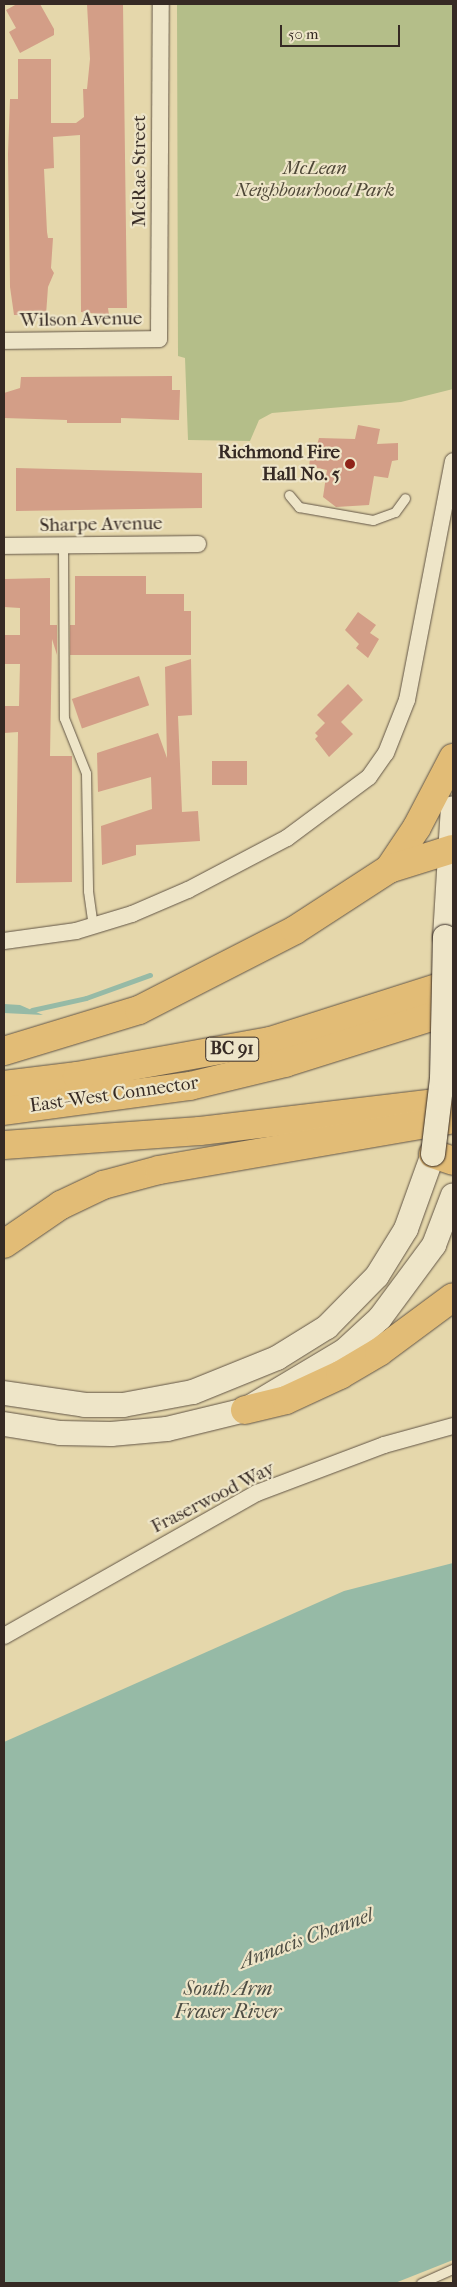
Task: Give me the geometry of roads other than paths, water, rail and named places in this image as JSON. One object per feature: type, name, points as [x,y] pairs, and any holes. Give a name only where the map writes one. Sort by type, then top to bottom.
[{"type":"highway","points":[[389,869],[417,827],[453,758]]},
{"type":"highway","points":[[4,1051],[50,1040],[147,1006],[295,930],[389,869],[451,850]]},
{"type":"highway","name":"East-West Connector","points":[[4,1085],[115,1070],[270,1041],[453,983]]},
{"type":"highway","name":"East-West Connector","points":[[4,1111],[190,1086],[285,1064],[453,1010]]},
{"type":"highway","points":[[4,1145],[200,1131],[453,1101]]},
{"type":"highway","points":[[8,1244],[61,1205],[112,1183],[159,1170],[453,1119]]},
{"type":"highway","points":[[245,1410],[286,1400],[340,1375],[379,1352],[453,1297]]},
{"type":"main road","points":[[4,1393],[85,1405],[123,1404],[194,1392],[239,1377],[277,1358],[327,1327],[377,1276],[406,1229],[443,1157],[442,1079],[445,937],[453,808]]},
{"type":"main road","points":[[4,1424],[60,1433],[111,1434],[168,1430],[245,1410],[344,1351],[380,1318],[434,1245],[453,1195]]},
{"type":"street","name":"McRae Street","points":[[159,339],[160,4]]},
{"type":"street","name":"Wilson Avenue","points":[[4,341],[159,339]]},
{"type":"street","points":[[4,941],[43,938],[93,926],[188,890],[287,838],[369,777],[386,753],[408,700],[453,461]]},
{"type":"street","name":"Sharpe Avenue","points":[[4,546],[198,544]]},
{"type":"street","name":"Fraserwood Way","points":[[4,1636],[257,1493],[384,1445],[453,1426]]},
{"type":"lane","points":[[289,495],[299,507],[373,520],[396,512],[404,498]]},
{"type":"lane","points":[[63,545],[64,718],[86,774],[88,892],[93,926]]},
{"type":"lane","points":[[421,2283],[453,2269]]},
{"type":"water","points":[[4,1004],[20,1005],[43,1015],[4,1013]]},
{"type":"water","name":"South Arm Fraser River","points":[[453,1563],[453,2260],[395,2283],[4,2283],[4,1742],[344,1591]]},
{"type":"waterway","points":[[32,1010],[86,998],[150,975]]},
{"type":"place","name":"Richmond Fire Hall No. 5","points":[[350,464]]},
{"type":"park label","name":"McLean Neighbourhood Park","points":[[315,180]]},
{"type":"water label","name":"Annacis Channel","points":[[306,1938]]}]
